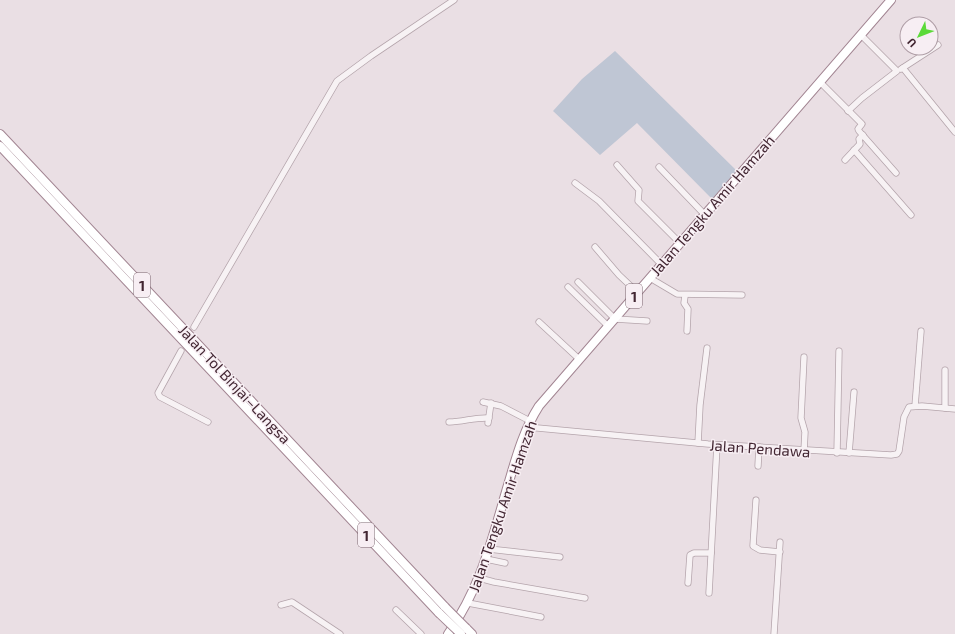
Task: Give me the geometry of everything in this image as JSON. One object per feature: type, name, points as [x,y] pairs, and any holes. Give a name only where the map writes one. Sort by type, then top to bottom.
[{"type":"highway","name":"Jalan Tengku Amir Hamzah","points":[[448,634],[468,603],[479,578],[528,424],[542,401],[615,319],[891,0]]},
{"type":"highway","name":"Jalan Tol Binjai–Langsa","points":[[0,134],[297,456],[465,633]]},
{"type":"highway","name":"Jalan Tol Binjai–Langsa","points":[[0,146],[281,438]]},
{"type":"street","points":[[194,327],[336,83],[371,56],[454,0]]},
{"type":"street","points":[[861,35],[900,69],[955,132]]},
{"type":"street","points":[[848,111],[862,98],[900,69],[921,56]]},
{"type":"street","points":[[820,82],[862,124],[859,129],[863,135],[896,173]]},
{"type":"street","points":[[845,160],[860,144],[859,139],[863,135]]},
{"type":"street","points":[[854,150],[911,215]]},
{"type":"street","points":[[617,165],[639,190],[638,201],[680,243]]},
{"type":"street","points":[[659,167],[705,215]]},
{"type":"street","points":[[575,183],[604,207],[661,264]]},
{"type":"street","points":[[595,247],[619,275],[637,292]]},
{"type":"street","points":[[650,278],[673,293],[685,296],[742,295]]},
{"type":"street","points":[[578,282],[615,319],[647,321]]},
{"type":"street","points":[[568,287],[608,326]]},
{"type":"street","points":[[685,296],[684,303],[688,309],[687,331]]},
{"type":"street","points":[[539,322],[579,359]]},
{"type":"street","points":[[921,331],[915,406],[955,409]]},
{"type":"street","points":[[698,443],[700,404],[707,348]]},
{"type":"street","points":[[181,350],[158,393],[160,397],[208,422]]},
{"type":"street","points":[[837,453],[839,351]]},
{"type":"street","points":[[804,357],[801,418],[805,432],[804,451]]},
{"type":"street","points":[[944,408],[945,370]]},
{"type":"street","points":[[849,453],[854,392]]},
{"type":"street","points":[[483,402],[506,408],[528,424]]},
{"type":"street","points":[[449,422],[462,421],[476,417],[489,421],[491,404]]},
{"type":"street","name":"Jalan Pendawa","points":[[528,424],[717,445],[887,455],[897,454],[906,410],[911,406],[915,406]]},
{"type":"street","points":[[709,593],[717,445]]},
{"type":"street","points":[[758,466],[759,448]]},
{"type":"street","points":[[756,500],[753,546],[760,550],[780,552]]},
{"type":"street","points":[[774,634],[780,542]]},
{"type":"street","points":[[489,549],[560,557]]},
{"type":"street","points":[[688,583],[690,555],[694,553],[711,553]]},
{"type":"street","points":[[486,559],[505,563]]},
{"type":"street","points":[[479,578],[585,598]]},
{"type":"street","points":[[281,605],[286,602],[292,602],[340,634]]},
{"type":"street","points":[[468,603],[541,617]]},
{"type":"street","points":[[396,610],[421,634]]},
{"type":"shaded area","points":[[615,51],[737,171],[713,200],[637,123],[600,155],[553,111],[582,79]]}]
